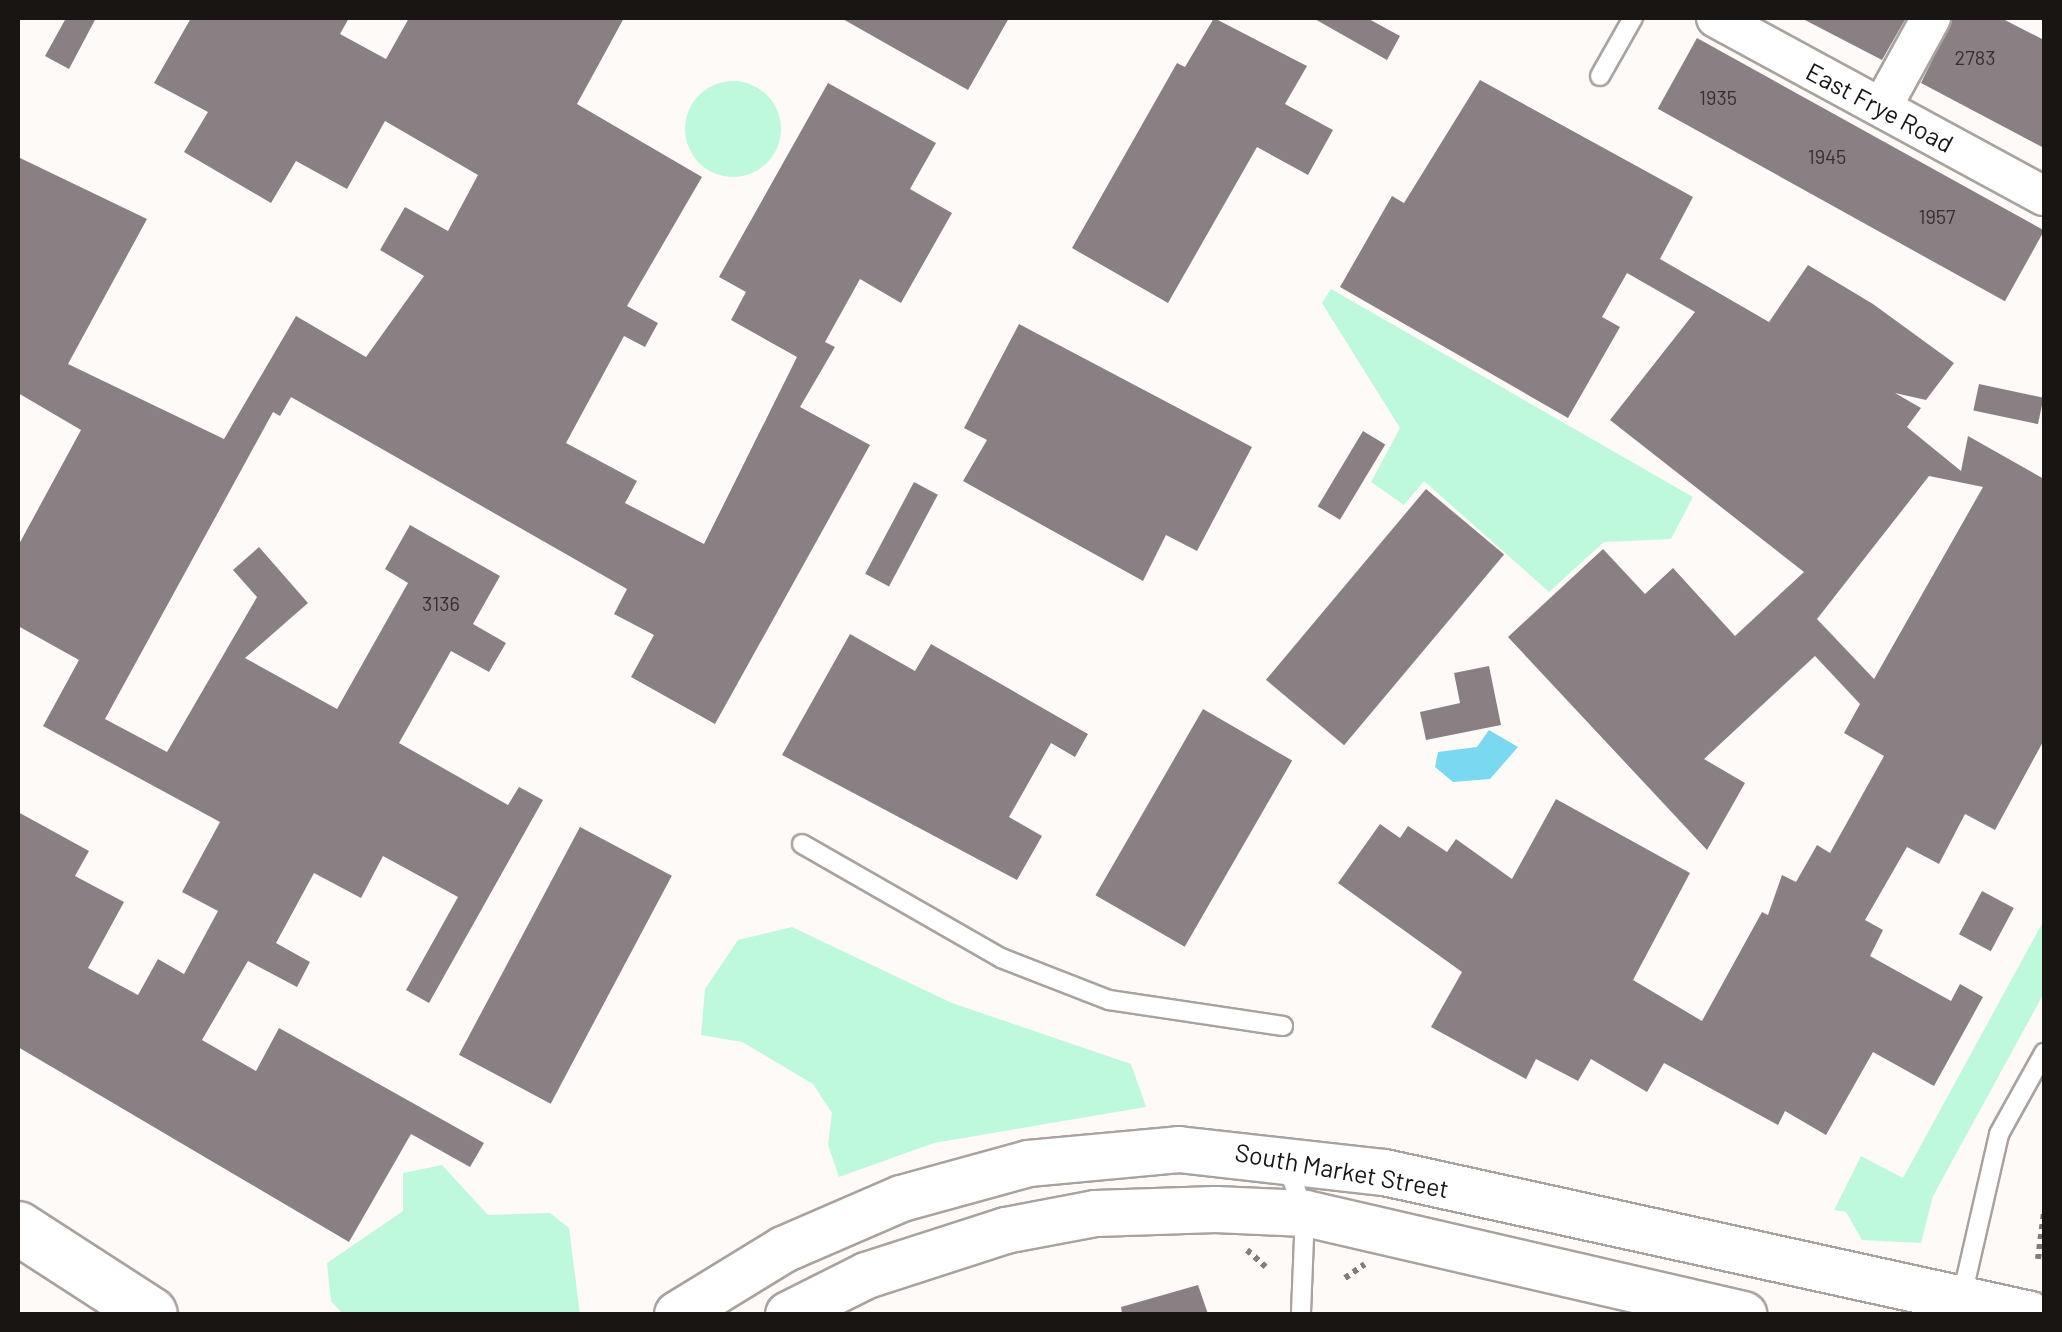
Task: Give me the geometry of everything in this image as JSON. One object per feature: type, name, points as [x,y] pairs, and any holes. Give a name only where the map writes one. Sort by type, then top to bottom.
[{"type":"main road","points":[[18,1228],[151,1314]]},
{"type":"street","name":"East Frye Road","points":[[1716,18],[2044,196]]},
{"type":"street","points":[[1882,108],[1931,18]]},
{"type":"street","name":"South Market Street","points":[[677,1314],[841,1221],[954,1181],[1099,1153],[1282,1155],[1957,1310],[2030,1314]]},
{"type":"street","name":"South Market Street","points":[[788,1314],[866,1275],[1005,1230],[1111,1212],[1305,1213],[1744,1314]]},
{"type":"lane","points":[[1600,76],[1632,18]]},
{"type":"lane","points":[[802,844],[1001,958],[1108,1000],[1283,1026]]},
{"type":"lane","points":[[1957,1310],[1999,1134],[2044,1053]]},
{"type":"lane","points":[[1282,1155],[1305,1213],[1302,1314]]},
{"type":"path","points":[[2038,1258],[2044,1212]]},
{"type":"path","points":[[1233,1238],[1266,1267]]},
{"type":"green space","points":[[733,81],[751,85],[767,95],[777,111],[781,129],[777,147],[767,163],[751,173],[733,177],[715,173],[699,163],[689,147],[685,129],[689,111],[699,95],[715,85]]},
{"type":"green space","points":[[1331,289],[1693,497],[1671,539],[1604,542],[1549,592],[1424,481],[1404,505],[1371,482],[1400,428],[1322,303]]},
{"type":"green space","points":[[2044,920],[2044,993],[1933,1196],[1921,1243],[1862,1240],[1846,1212],[1834,1210],[1861,1156],[1903,1178]]},
{"type":"green space","points":[[792,927],[952,1003],[1131,1064],[1146,1107],[934,1143],[839,1177],[828,1145],[832,1113],[813,1084],[742,1042],[701,1035],[705,989],[738,940]]},
{"type":"green space","points":[[442,1165],[488,1215],[550,1213],[569,1228],[580,1314],[343,1314],[331,1301],[327,1263],[403,1211],[403,1173]]},
{"type":"water","points":[[1489,730],[1518,747],[1490,779],[1453,782],[1435,767],[1438,752],[1477,747]]},
{"type":"building","points":[[66,18],[96,18],[69,69],[45,56]]},
{"type":"building","points":[[191,18],[349,18],[340,34],[386,59],[409,18],[624,18],[577,104],[702,177],[627,306],[658,323],[645,347],[624,336],[566,443],[637,481],[625,503],[704,544],[797,357],[731,320],[746,292],[719,277],[828,83],[936,143],[910,189],[952,213],[901,303],[860,279],[825,342],[835,347],[800,407],[870,445],[715,724],[631,677],[654,635],[614,614],[627,589],[291,397],[280,416],[273,412],[105,719],[167,752],[257,597],[233,570],[259,547],[308,603],[245,658],[337,709],[408,583],[385,569],[410,525],[500,576],[473,624],[506,643],[489,672],[451,651],[399,743],[508,805],[519,787],[543,800],[429,1003],[406,990],[458,897],[383,856],[361,898],[314,873],[276,943],[310,962],[297,987],[248,961],[202,1040],[256,1071],[279,1028],[484,1143],[470,1167],[411,1134],[349,1242],[18,1047],[18,812],[89,851],[75,876],[124,902],[88,968],[138,995],[158,959],[184,974],[218,911],[182,892],[220,822],[43,726],[79,660],[18,626],[18,546],[81,430],[18,393],[18,157],[147,219],[68,364],[224,439],[296,316],[366,357],[424,276],[380,250],[405,207],[448,231],[478,175],[385,121],[347,189],[296,161],[271,203],[184,152],[208,112],[154,83]]},
{"type":"building","points":[[841,18],[1009,18],[968,90]]},
{"type":"building","points":[[1214,18],[1307,66],[1285,104],[1333,130],[1308,175],[1257,147],[1168,303],[1072,248],[1177,63],[1185,67]]},
{"type":"building","points":[[1313,18],[1367,18],[1400,36],[1387,60]]},
{"type":"building","points":[[1801,18],[1906,18],[1882,60]]},
{"type":"building","points":[[1953,18],[2001,18],[2044,40],[2044,148],[1921,83]]},
{"type":"building","points":[[1697,38],[2044,230],[2005,301],[1658,109]]},
{"type":"building","points":[[1480,80],[1693,197],[1660,259],[1769,322],[1808,265],[1873,304],[1954,363],[1926,400],[1895,393],[1921,408],[1907,427],[1961,471],[1968,436],[2044,479],[2044,740],[1995,830],[1965,814],[1939,864],[1907,847],[1865,920],[1883,930],[1870,956],[1951,1001],[1960,984],[1983,997],[1934,1086],[1873,1052],[1826,1135],[1785,1111],[1778,1125],[1664,1063],[1647,1092],[1591,1059],[1578,1081],[1536,1059],[1526,1079],[1431,1027],[1462,972],[1338,883],[1380,824],[1400,838],[1408,826],[1447,852],[1456,839],[1512,879],[1556,799],[1690,873],[1633,980],[1702,1021],[1762,912],[1768,915],[1782,875],[1796,882],[1817,845],[1830,853],[1884,756],[1844,733],[1860,704],[1815,656],[1704,759],[1745,783],[1707,850],[1508,637],[1603,549],[1645,594],[1673,568],[1735,636],[1804,572],[1610,420],[1695,312],[1627,273],[1602,317],[1620,327],[1568,418],[1340,287],[1392,196],[1404,203]],"holes":[[[1929,476],[1983,487],[1874,679],[1817,619]]]},
{"type":"building","points":[[1019,324],[1252,447],[1197,551],[1166,535],[1143,581],[963,481],[987,440],[964,428]]},
{"type":"building","points":[[1979,384],[2044,398],[2038,424],[1973,410]]},
{"type":"building","points":[[1363,431],[1385,444],[1340,520],[1318,506]]},
{"type":"building","points":[[914,482],[938,495],[889,587],[865,574]]},
{"type":"building","points":[[1426,489],[1504,555],[1344,745],[1266,680]]},
{"type":"building","points":[[850,634],[915,671],[931,644],[1088,734],[1075,757],[1051,743],[1009,817],[1042,836],[1017,880],[782,755]]},
{"type":"building","points":[[1489,666],[1501,725],[1426,740],[1420,712],[1460,703],[1454,673]]},
{"type":"building","points":[[1203,709],[1292,760],[1185,947],[1096,895]]},
{"type":"building","points":[[580,827],[672,876],[551,1104],[459,1055]]},
{"type":"building","points":[[1982,891],[2014,908],[1991,951],[1959,934]]},
{"type":"building","points":[[1198,1285],[1208,1314],[1122,1314],[1121,1307]]}]
